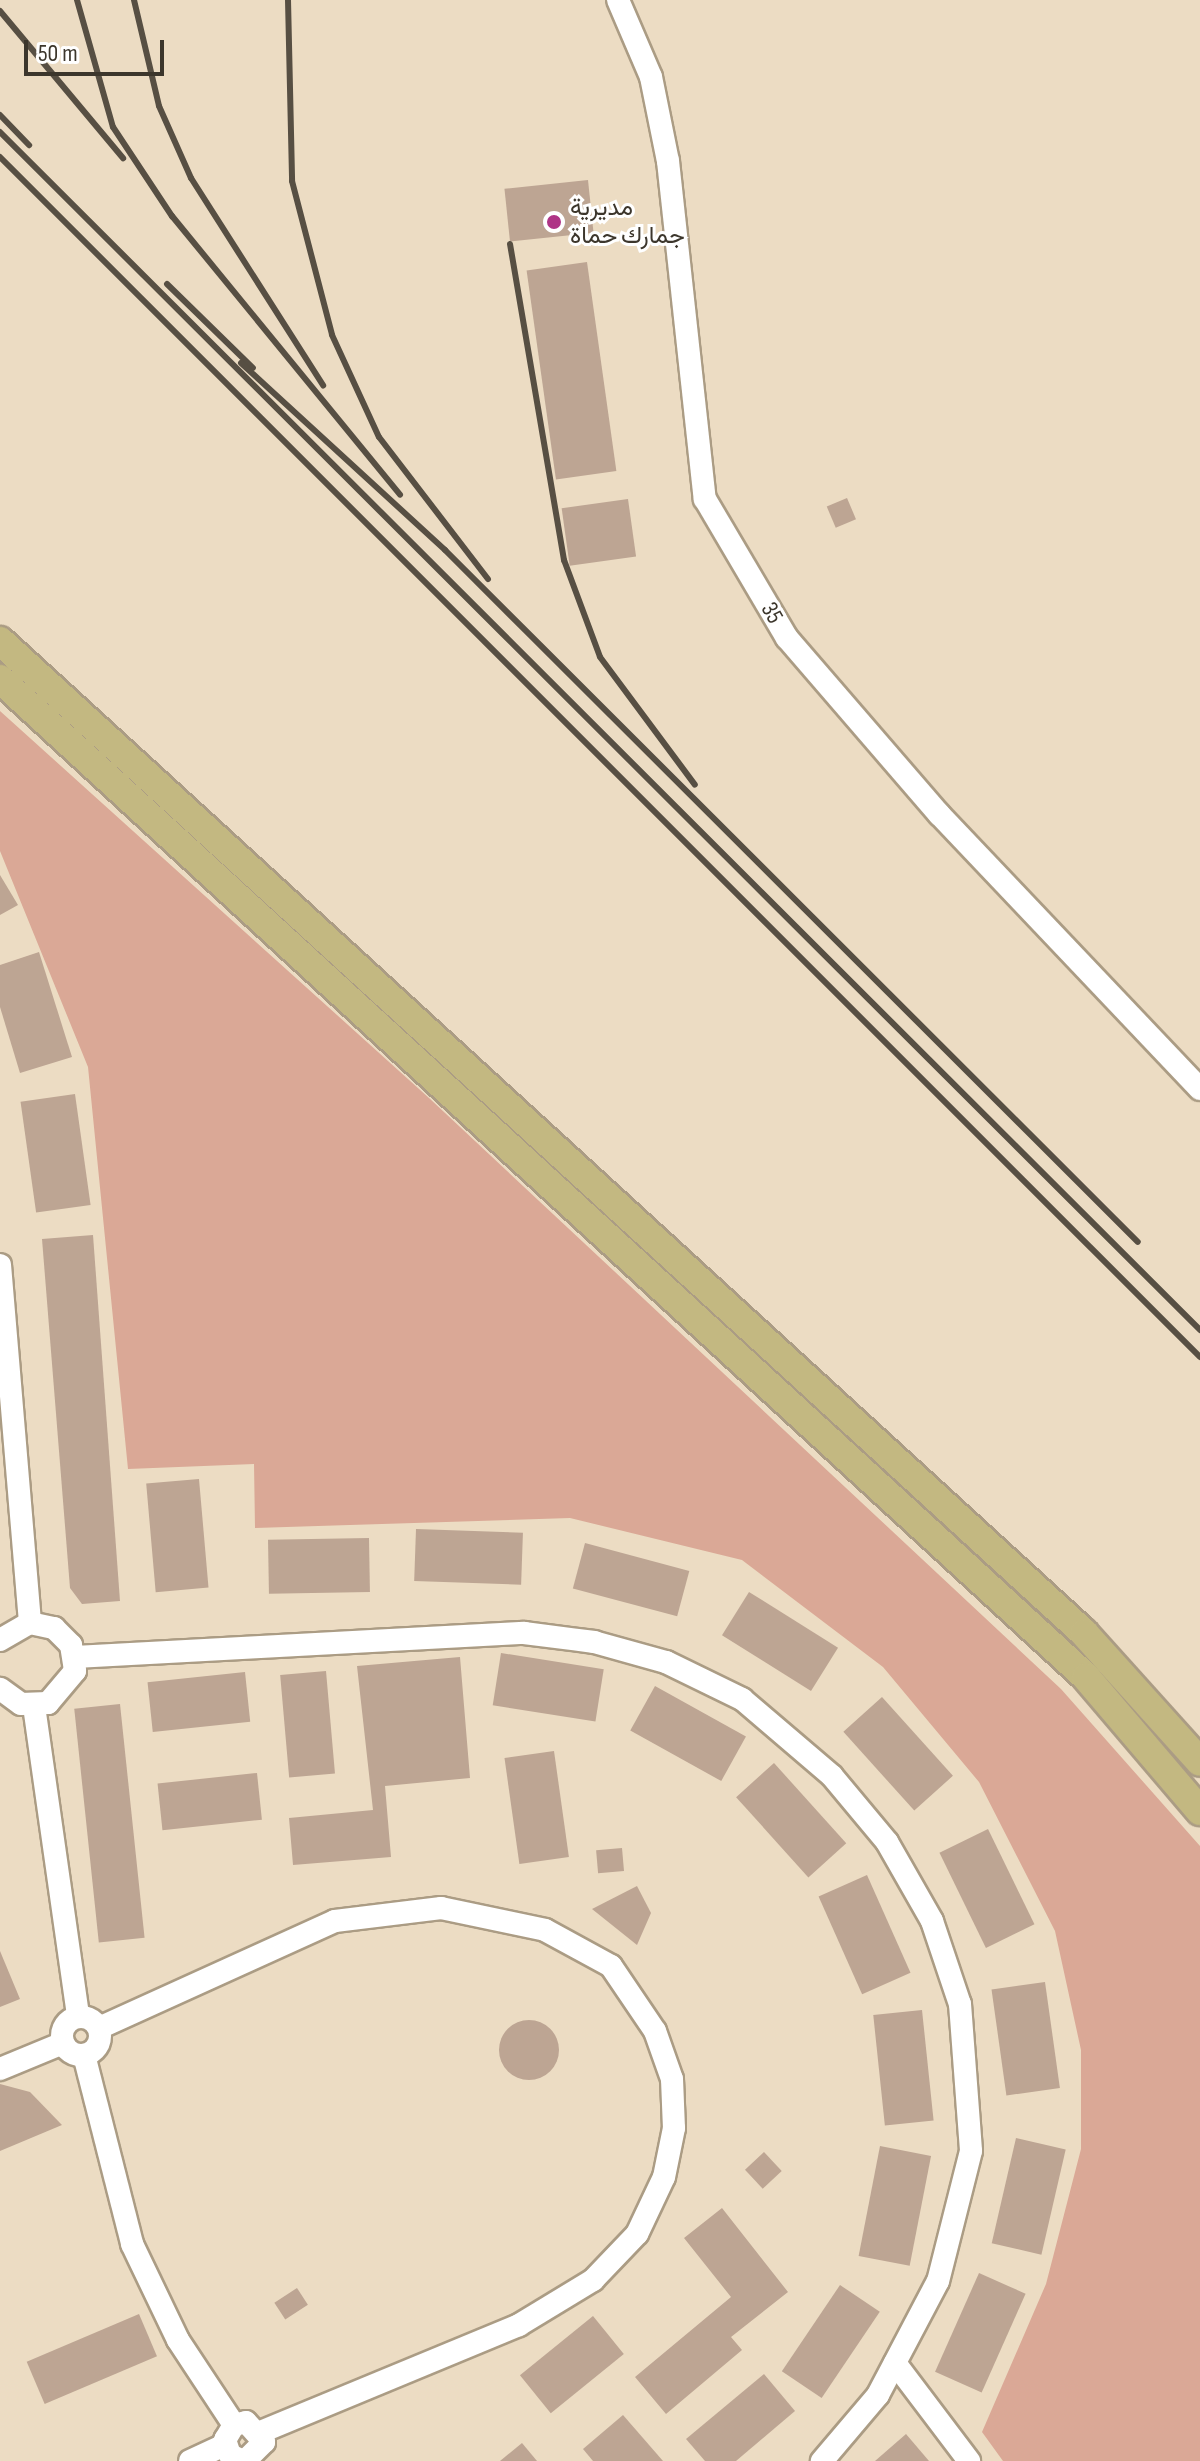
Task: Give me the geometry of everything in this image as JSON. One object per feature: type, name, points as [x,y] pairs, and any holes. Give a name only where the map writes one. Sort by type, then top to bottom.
[{"type":"main road","points":[[0,641],[1084,1633],[1200,1762]]},
{"type":"main road","points":[[0,679],[1086,1677],[1200,1811]]},
{"type":"street","name":"35","points":[[618,0],[651,77],[668,161],[705,499],[787,638],[939,814],[1200,1089]]},
{"type":"street","points":[[0,1265],[30,1623]]},
{"type":"street","points":[[0,1640],[30,1623],[64,1635],[75,1657],[70,1685],[34,1706]]},
{"type":"street","points":[[75,1657],[524,1633],[666,1662],[742,1699],[798,1747],[887,1842],[932,1921],[960,2004],[971,2151],[938,2281],[895,2363],[822,2461]]},
{"type":"street","points":[[0,1689],[34,1706]]},
{"type":"street","points":[[34,1706],[78,2016]]},
{"type":"street","points":[[63,2043],[84,2055],[132,2244],[178,2340],[229,2435],[249,2460],[261,2432],[519,2325],[593,2280],[637,2234],[664,2177],[674,2128],[672,2079],[655,2031],[611,1966],[545,1930],[441,1908],[335,1921],[99,2028]]},
{"type":"street","points":[[78,2016],[99,2028]]},
{"type":"street","points":[[63,2043],[64,2026],[78,2016]]},
{"type":"street","points":[[84,2055],[98,2045],[99,2028]]},
{"type":"street","points":[[0,2069],[63,2043]]},
{"type":"street","points":[[895,2363],[969,2461]]},
{"type":"street","points":[[190,2461],[246,2422],[261,2432]]},
{"type":"shaded area","points":[[0,711],[429,1098],[1061,1689],[1200,1846],[1200,2461],[1003,2461],[982,2432],[1046,2284],[1081,2149],[1081,2050],[1055,1931],[979,1782],[883,1667],[742,1560],[570,1518],[255,1528],[254,1464],[128,1469],[88,1067],[0,851]]},
{"type":"building","points":[[588,180],[594,233],[510,241],[504,189]]},
{"type":"building","points":[[587,262],[616,471],[556,479],[527,270]]},
{"type":"building","points":[[847,498],[856,519],[836,528],[827,507]]},
{"type":"building","points":[[628,499],[636,556],[570,566],[562,508]]},
{"type":"building","points":[[0,875],[18,905],[0,915]]},
{"type":"building","points":[[39,952],[72,1057],[20,1073],[0,1007],[0,965]]},
{"type":"building","points":[[75,1094],[91,1205],[36,1213],[21,1102]]},
{"type":"building","points":[[93,1235],[120,1601],[82,1604],[70,1588],[42,1239]]},
{"type":"building","points":[[199,1479],[208,1588],[156,1592],[146,1484]]},
{"type":"building","points":[[416,1529],[523,1533],[521,1585],[414,1581]]},
{"type":"building","points":[[369,1538],[370,1592],[269,1594],[268,1540]]},
{"type":"building","points":[[585,1543],[689,1571],[677,1616],[573,1588]]},
{"type":"building","points":[[749,1592],[838,1648],[811,1691],[722,1635]]},
{"type":"building","points":[[501,1653],[604,1669],[595,1722],[493,1705]]},
{"type":"building","points":[[460,1657],[470,1778],[385,1786],[391,1857],[293,1865],[289,1818],[373,1810],[357,1666]]},
{"type":"building","points":[[326,1671],[335,1774],[289,1778],[280,1675]]},
{"type":"building","points":[[245,1672],[250,1722],[153,1732],[148,1682]]},
{"type":"building","points":[[655,1686],[746,1736],[721,1781],[630,1731]]},
{"type":"building","points":[[882,1697],[953,1776],[914,1811],[843,1732]]},
{"type":"building","points":[[120,1704],[145,1938],[99,1943],[74,1709]]},
{"type":"building","points":[[554,1751],[569,1857],[519,1864],[504,1758]]},
{"type":"building","points":[[774,1763],[846,1843],[808,1877],[736,1797]]},
{"type":"building","points":[[257,1773],[262,1820],[162,1830],[158,1783]]},
{"type":"building","points":[[988,1829],[1034,1924],[986,1948],[939,1853]]},
{"type":"building","points":[[622,1848],[624,1871],[598,1873],[596,1850]]},
{"type":"building","points":[[867,1875],[911,1973],[862,1994],[819,1897]]},
{"type":"building","points":[[637,1886],[651,1913],[637,1945],[592,1909]]},
{"type":"building","points":[[0,1951],[20,1999],[0,2007]]},
{"type":"building","points":[[1045,1982],[1060,2088],[1006,2095],[992,1990]]},
{"type":"building","points":[[922,2010],[934,2120],[885,2126],[873,2015]]},
{"type":"building","points":[[529,2020],[540,2022],[550,2029],[557,2039],[557,2061],[550,2071],[540,2078],[529,2080],[518,2078],[508,2071],[501,2061],[499,2050],[501,2039],[508,2029],[518,2022]]},
{"type":"building","points":[[0,2084],[30,2092],[62,2125],[0,2151]]},
{"type":"building","points":[[1016,2138],[1066,2149],[1041,2255],[992,2243]]},
{"type":"building","points":[[880,2146],[931,2156],[910,2266],[859,2256]]},
{"type":"building","points":[[764,2152],[782,2171],[763,2189],[745,2170]]},
{"type":"building","points":[[722,2208],[788,2292],[731,2337],[742,2350],[666,2414],[635,2377],[731,2297],[684,2238]]},
{"type":"building","points":[[979,2273],[1026,2294],[982,2392],[935,2372]]},
{"type":"building","points":[[840,2285],[880,2312],[822,2398],[782,2371]]},
{"type":"building","points":[[297,2288],[308,2305],[285,2319],[274,2303]]},
{"type":"building","points":[[139,2314],[157,2356],[45,2404],[27,2362]]},
{"type":"building","points":[[593,2316],[624,2354],[551,2413],[520,2375]]},
{"type":"building","points":[[764,2374],[795,2411],[736,2461],[705,2461],[686,2439]]},
{"type":"building","points":[[623,2415],[663,2461],[593,2461],[583,2449]]},
{"type":"building","points":[[906,2434],[929,2461],[875,2461]]},
{"type":"building","points":[[522,2443],[537,2461],[500,2461]]},
{"type":"railway","points":[[77,0],[113,127],[172,216],[400,495]]},
{"type":"railway","points":[[134,0],[159,106],[191,178],[323,385]]},
{"type":"railway","points":[[288,0],[292,181],[332,335],[379,437],[488,579]]},
{"type":"railway","points":[[0,11],[123,158]]},
{"type":"railway","points":[[0,115],[29,145]]},
{"type":"railway","points":[[0,132],[1200,1330]]},
{"type":"railway","points":[[0,157],[1200,1357]]},
{"type":"railway","points":[[510,244],[564,560],[600,657],[695,785]]},
{"type":"railway","points":[[167,284],[253,368]]},
{"type":"railway","points":[[241,363],[445,550],[1138,1242]]},
{"type":"place","name":"مديرية جمارك حماة","points":[[554,222]]}]
